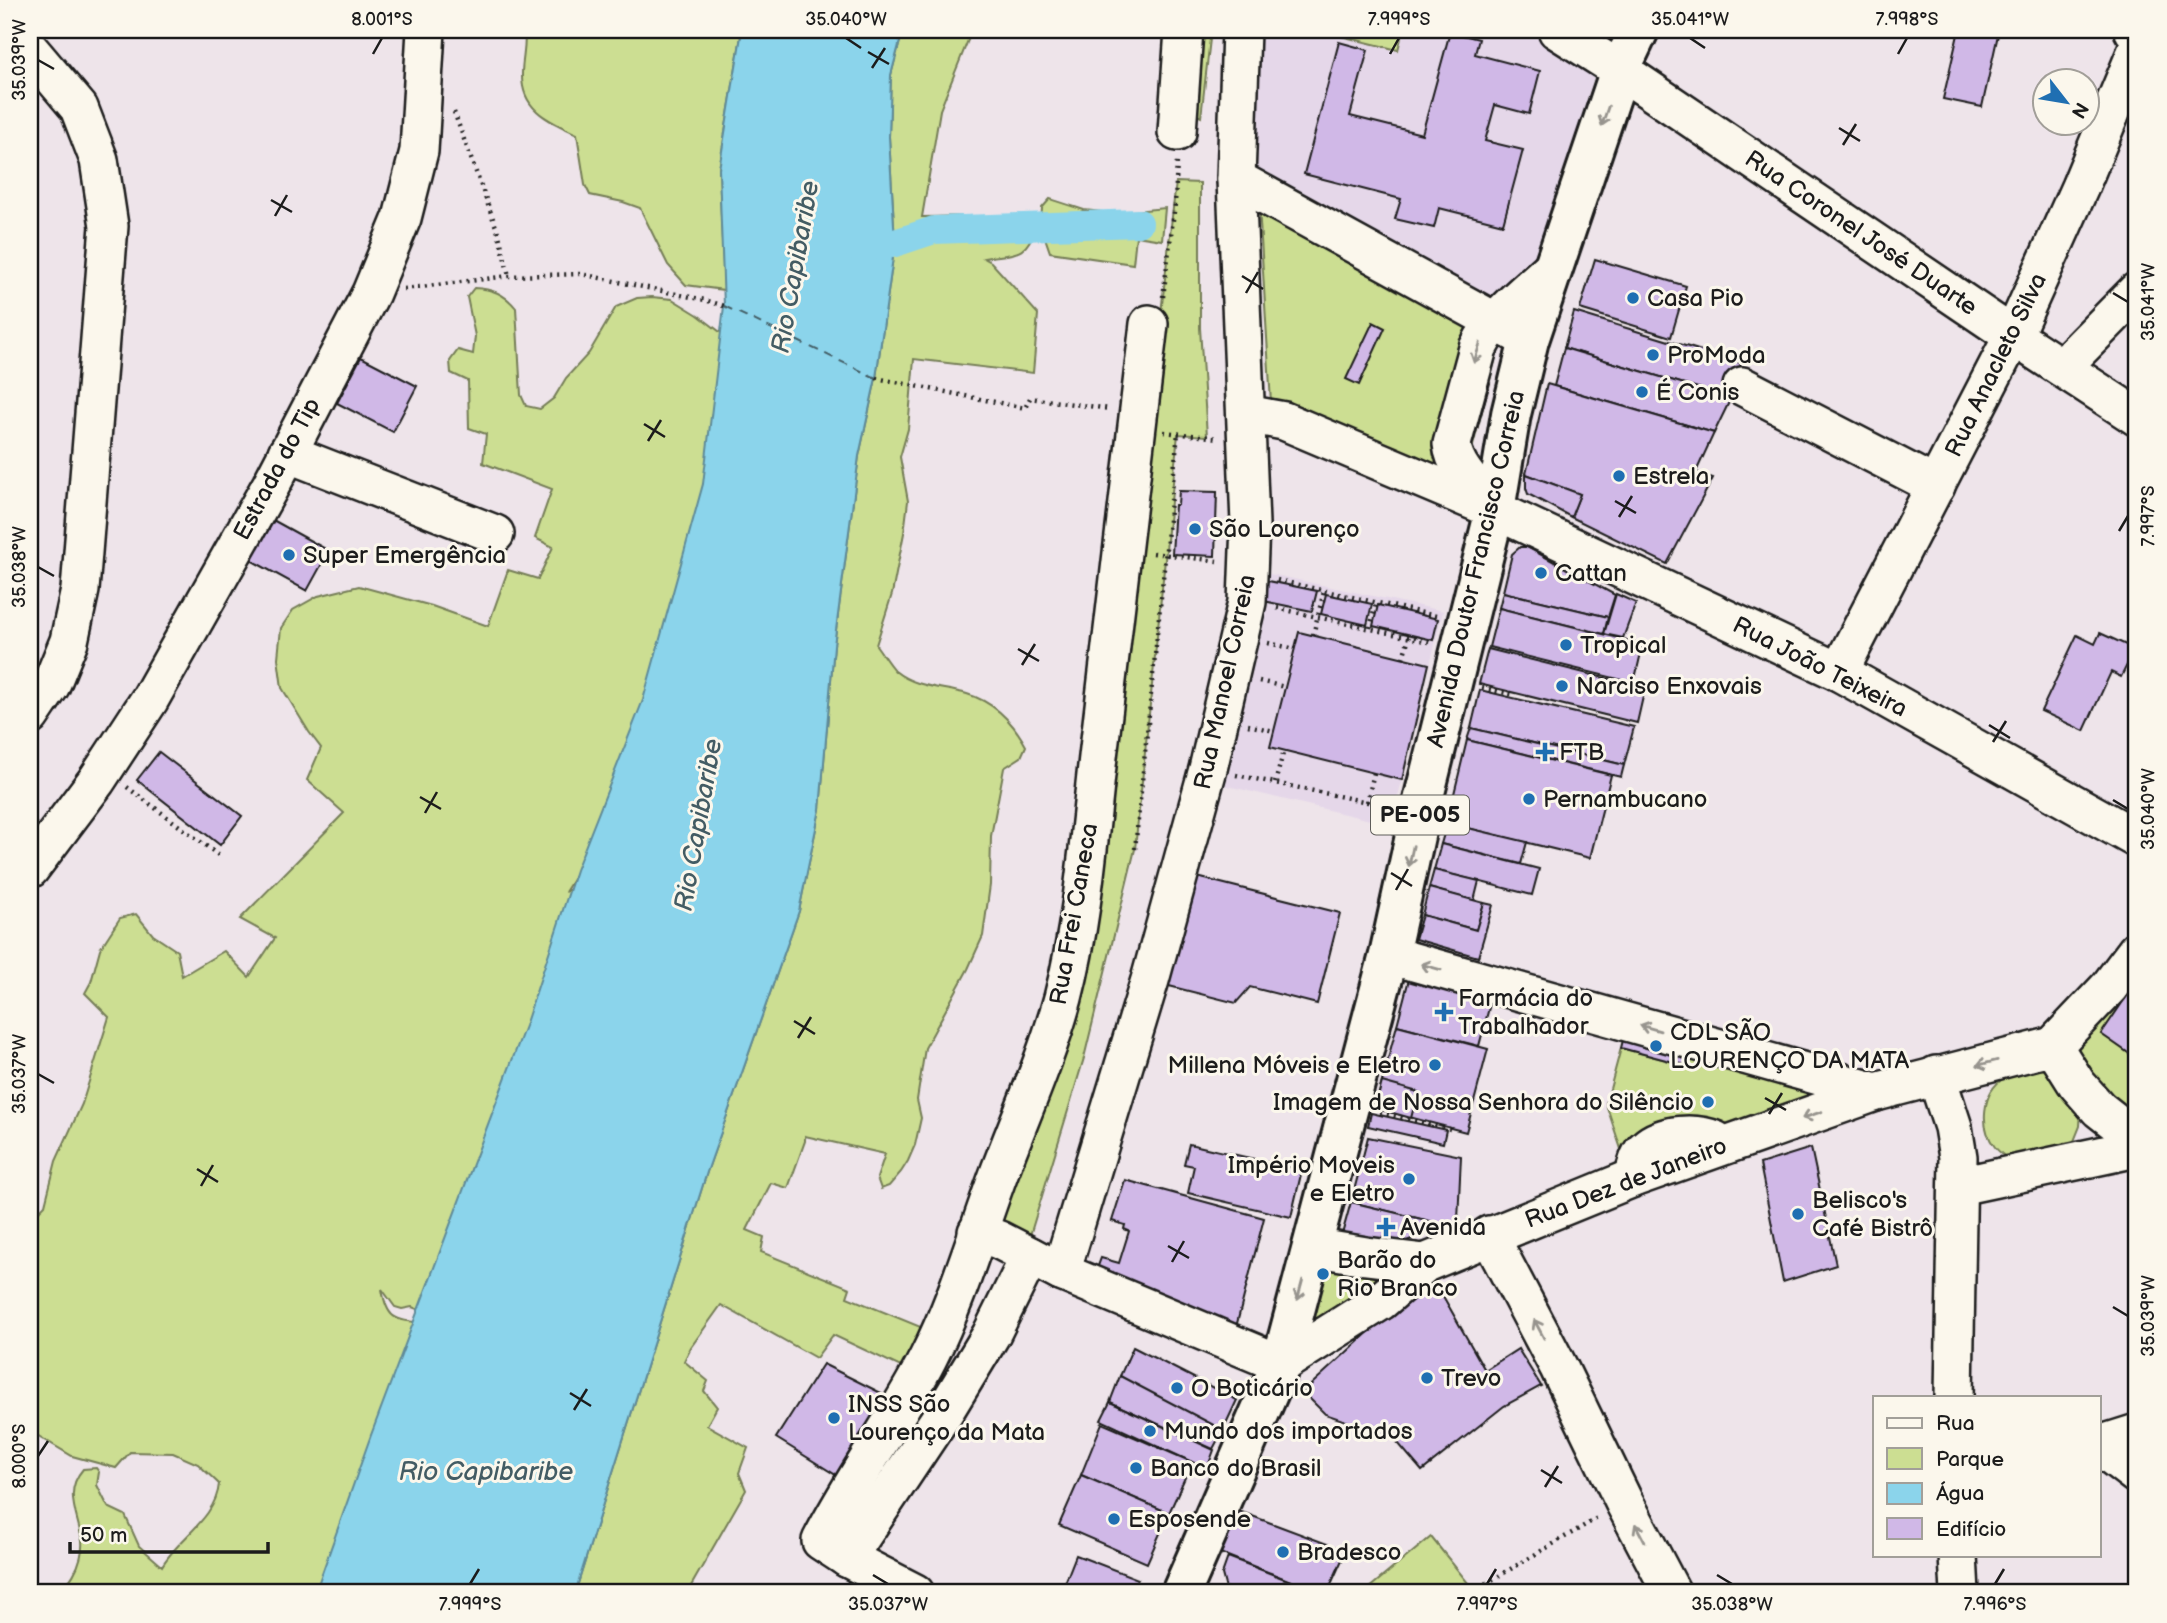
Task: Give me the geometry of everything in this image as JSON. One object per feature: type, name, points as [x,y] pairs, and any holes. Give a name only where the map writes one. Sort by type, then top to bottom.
[{"type":"main road","name":"Avenida Doutor Francisco Correia","points":[[1181,1593],[1280,1364],[1389,955],[1420,813],[1495,510],[1511,414],[1529,340],[1620,70],[1639,30]]},
{"type":"street","name":"Estrada do Tip","points":[[30,869],[104,769],[150,699],[287,453],[371,293],[402,218],[419,151],[426,30]]},
{"type":"street","points":[[1177,132],[1184,30]]},
{"type":"street","name":"Rua Manoel Correia","points":[[1046,1264],[1150,981],[1208,769],[1248,580],[1247,428],[1236,179],[1241,30]]},
{"type":"street","name":"Rua Coronel José Duarte","points":[[1557,30],[2137,417]]},
{"type":"street","points":[[30,50],[79,108],[99,160],[109,226],[80,590],[65,652],[51,685],[30,716]]},
{"type":"street","name":"Rua Anacleto Silva","points":[[1839,673],[2013,336],[2080,187],[2137,50]]},
{"type":"street","points":[[1236,179],[1529,340]]},
{"type":"street","points":[[1495,510],[1462,470],[1453,453],[1452,444],[1478,348],[1495,321],[1553,267]]},
{"type":"street","points":[[2062,367],[2137,291]]},
{"type":"street","name":"Rua Frei Caneca","points":[[834,1549],[952,1305],[1063,998],[1075,941],[1149,324]]},
{"type":"street","points":[[1742,386],[1936,486]]},
{"type":"street","name":"Rua João Teixeira","points":[[1247,428],[1284,421],[1495,510],[1839,673],[2137,839]]},
{"type":"street","points":[[287,453],[495,534]]},
{"type":"street","points":[[2137,950],[2109,987],[2053,1046],[2077,1084],[2092,1101],[2137,1139]]},
{"type":"street","points":[[1389,955],[1876,1092]]},
{"type":"street","name":"Rua Dez de Janeiro","points":[[1280,1364],[1381,1301],[1425,1262],[1489,1235],[1633,1178],[1876,1092],[2053,1046]]},
{"type":"street","points":[[1937,1075],[1953,1127],[1958,1157],[1954,1396]]},
{"type":"street","points":[[1959,1186],[2137,1148]]},
{"type":"street","points":[[977,1233],[999,1240],[1046,1264],[1280,1364]]},
{"type":"street","points":[[1489,1235],[1672,1593]]},
{"type":"street","points":[[1312,1247],[1425,1262]]},
{"type":"street","points":[[915,1593],[834,1549],[950,1403],[991,1335],[1046,1264]]},
{"type":"street","points":[[2100,1445],[2137,1433]]},
{"type":"street","points":[[2100,1446],[2137,1475]]},
{"type":"street","points":[[1958,1556],[1960,1593]]},
{"type":"path","points":[[452,109],[499,235],[509,276]]},
{"type":"path","points":[[1149,324],[1160,322],[1175,204],[1177,132]]},
{"type":"path","points":[[371,293],[509,276],[581,274],[724,306]]},
{"type":"path","points":[[876,378],[1025,408],[1030,398],[1137,421],[1178,433],[1247,428]]},
{"type":"path","points":[[1135,849],[1178,433]]},
{"type":"path","points":[[1121,550],[1165,554],[1248,580],[1324,591],[1376,603],[1464,635]]},
{"type":"path","points":[[1248,580],[1318,617],[1409,637],[1464,635]]},
{"type":"path","points":[[1313,635],[1324,591]]},
{"type":"path","points":[[1370,628],[1376,603]]},
{"type":"path","points":[[1403,658],[1409,637]]},
{"type":"path","points":[[1482,688],[1516,695]]},
{"type":"path","points":[[1275,784],[1284,750]]},
{"type":"path","points":[[104,769],[221,857]]},
{"type":"path","points":[[1208,769],[1420,813]]},
{"type":"path","points":[[1367,802],[1374,773]]},
{"type":"path","points":[[1349,1107],[1450,1129]]},
{"type":"path","points":[[1480,1587],[1624,1503]]},
{"type":"shaded area","points":[[1257,30],[1537,30],[1597,67],[1534,267],[1498,300],[1249,171]]},
{"type":"shaded area","points":[[1256,571],[1443,611],[1391,825],[1207,781]]},
{"type":"green space","points":[[524,30],[742,30],[719,169],[724,290],[686,285],[668,265],[640,208],[590,195],[585,185],[577,134],[547,119],[526,97],[522,74]]},
{"type":"green space","points":[[903,30],[972,30],[940,110],[922,217],[993,217],[1035,227],[1032,237],[1022,250],[984,258],[991,262],[1038,314],[1033,373],[914,359],[908,429],[900,457],[908,501],[904,533],[892,594],[876,645],[892,668],[903,677],[921,684],[967,694],[986,702],[1009,721],[1026,746],[1021,757],[1004,768],[991,836],[990,885],[983,936],[925,1048],[917,1100],[921,1118],[908,1161],[889,1186],[881,1189],[877,1178],[885,1154],[805,1136],[788,1188],[771,1183],[747,1230],[764,1237],[761,1252],[850,1288],[847,1297],[923,1328],[907,1370],[833,1335],[816,1358],[721,1305],[684,1361],[708,1381],[704,1391],[717,1407],[707,1425],[748,1448],[739,1473],[746,1490],[687,1593],[575,1593],[707,1172],[799,911],[820,809],[834,645],[859,456],[876,378],[895,243],[889,136],[891,75]]},
{"type":"green space","points":[[1190,30],[1211,30],[1201,117],[1189,111]]},
{"type":"green space","points":[[1316,30],[1403,30],[1398,50]]},
{"type":"green space","points":[[1176,182],[1200,183],[1200,328],[1207,436],[1178,434],[1135,849],[1084,1058],[1028,1242],[982,1224],[1037,1077],[1160,322]]},
{"type":"green space","points":[[1258,190],[1504,326],[1460,496],[1272,419]]},
{"type":"green space","points":[[1050,199],[1084,210],[1112,213],[1165,208],[1162,240],[1136,236],[1133,264],[1050,252],[1041,226],[1042,208]]},
{"type":"green space","points":[[474,288],[497,293],[516,308],[521,395],[526,406],[540,409],[554,398],[566,378],[589,353],[616,307],[637,298],[672,299],[724,335],[700,539],[596,843],[565,892],[577,885],[422,1311],[412,1307],[395,1307],[382,1289],[386,1307],[394,1316],[405,1321],[423,1323],[347,1593],[45,1593],[61,1588],[78,1567],[82,1541],[73,1495],[77,1478],[83,1469],[96,1468],[99,1472],[97,1485],[108,1507],[125,1515],[139,1546],[162,1566],[211,1508],[219,1484],[198,1464],[173,1453],[130,1452],[116,1468],[72,1456],[30,1431],[30,1213],[36,1214],[45,1205],[56,1161],[82,1104],[109,1017],[85,993],[91,982],[100,949],[120,918],[136,914],[153,935],[177,951],[182,976],[224,951],[249,977],[275,938],[240,919],[344,813],[307,780],[321,748],[282,688],[278,658],[281,628],[293,610],[318,596],[359,586],[432,606],[488,626],[508,570],[538,579],[553,547],[535,538],[552,489],[483,463],[486,434],[469,428],[468,381],[451,373],[450,361],[458,350],[473,354],[475,336],[467,297]]},
{"type":"green space","points":[[2137,963],[2137,1130],[2063,1047]]},
{"type":"green space","points":[[1691,1045],[1832,1094],[1626,1164],[1606,1104],[1621,1048],[1685,1065]]},
{"type":"green space","points":[[2036,1068],[2052,1072],[2081,1110],[2080,1126],[2074,1141],[2065,1152],[2007,1158],[1990,1139],[1985,1120],[1987,1101],[1991,1092],[2004,1078]]},
{"type":"green space","points":[[1312,1247],[1425,1263],[1281,1364]]},
{"type":"green space","points":[[1431,1537],[1473,1589],[1464,1593],[1363,1593]]},
{"type":"green space","points":[[30,1588],[42,1592],[45,1593],[30,1593]]},
{"type":"water","name":"Rio Capibaribe","points":[[742,30],[903,30],[891,75],[889,137],[895,243],[876,378],[859,456],[834,645],[820,809],[799,911],[707,1172],[575,1593],[315,1593],[371,1435],[525,1026],[576,870],[643,700],[703,484],[724,306],[719,169]]},
{"type":"building","points":[[1959,30],[1999,30],[1982,107],[1943,99]]},
{"type":"building","points":[[1450,32],[1479,39],[1475,54],[1540,71],[1529,114],[1495,105],[1485,141],[1523,150],[1503,224],[1439,208],[1434,228],[1395,219],[1401,199],[1304,174],[1339,42],[1368,50],[1350,116],[1422,134]]},
{"type":"building","name":"Casa Pio","points":[[1595,259],[1686,286],[1671,337],[1580,309]]},
{"type":"building","name":"ProModa","points":[[1574,312],[1741,363],[1731,398],[1564,348]]},
{"type":"building","points":[[1373,322],[1385,328],[1359,385],[1346,379]]},
{"type":"building","name":"É Conis","points":[[1564,348],[1731,398],[1714,433],[1554,386]]},
{"type":"building","points":[[361,357],[417,386],[393,432],[337,403]]},
{"type":"building","points":[[1479,379],[1490,383],[1473,443],[1462,440]]},
{"type":"building","name":"Estrela","points":[[1547,384],[1714,433],[1696,472],[1713,478],[1667,564],[1571,517],[1580,494],[1526,474]]},
{"type":"building","points":[[1526,474],[1580,494],[1571,517],[1528,494]]},
{"type":"building","name":"São Lourenço","points":[[1179,491],[1217,492],[1215,556],[1172,554],[1175,505],[1178,505]]},
{"type":"building","name":"Super Emergência","points":[[271,519],[329,551],[307,591],[249,559]]},
{"type":"building","name":"Cattan","points":[[1520,547],[1527,547],[1615,595],[1608,617],[1503,592],[1512,554]]},
{"type":"building","points":[[1258,579],[1317,591],[1312,611],[1254,599]]},
{"type":"building","points":[[1503,592],[1608,617],[1604,634],[1499,608]]},
{"type":"building","points":[[1326,594],[1372,604],[1367,625],[1321,614]]},
{"type":"building","points":[[1616,594],[1636,603],[1623,638],[1604,634]]},
{"type":"building","points":[[1378,605],[1438,619],[1433,640],[1373,626]]},
{"type":"building","name":"Tropical","points":[[1499,608],[1643,644],[1634,683],[1489,647]]},
{"type":"building","points":[[1299,632],[1429,664],[1402,780],[1270,747]]},
{"type":"building","points":[[2100,633],[2135,649],[2121,677],[2111,672],[2084,731],[2041,711],[2077,635],[2095,644]]},
{"type":"building","name":"Narciso Enxovais","points":[[1488,649],[1645,688],[1637,723],[1479,684]]},
{"type":"building","points":[[1480,690],[1634,727],[1624,765],[1471,728]]},
{"type":"building","name":"FTB","points":[[1471,728],[1624,765],[1621,777],[1467,740]]},
{"type":"building","name":"Pernambucano","points":[[1467,740],[1611,775],[1590,858],[1447,823]]},
{"type":"building","points":[[159,752],[242,816],[220,845],[137,780]]},
{"type":"building","points":[[1447,823],[1527,842],[1521,864],[1441,844]]},
{"type":"building","points":[[1441,844],[1539,869],[1532,895],[1434,870]]},
{"type":"building","points":[[1434,870],[1479,881],[1474,901],[1429,888]]},
{"type":"building","points":[[1193,876],[1340,913],[1317,1004],[1250,987],[1236,1003],[1165,985]]},
{"type":"building","points":[[1429,888],[1484,903],[1476,930],[1422,915]]},
{"type":"building","points":[[1484,903],[1493,905],[1478,957],[1415,939],[1422,915],[1476,930]]},
{"type":"building","name":"Farmácia do Trabalhador","points":[[1409,979],[1491,1000],[1479,1046],[1397,1025]]},
{"type":"building","points":[[2137,981],[2137,1059],[2101,1034]]},
{"type":"building","name":"Millena Móveis e Eletro","points":[[1397,1025],[1488,1049],[1466,1132],[1375,1108]]},
{"type":"building","name":"CDL SÃO LOURENÇO DA MATA","points":[[1626,1028],[1691,1045],[1685,1065],[1621,1048]]},
{"type":"building","points":[[1382,1082],[1418,1092],[1411,1118],[1375,1108]]},
{"type":"building","points":[[1371,1113],[1446,1130],[1443,1143],[1368,1126]]},
{"type":"building","name":"Império Moveis e Eletro","points":[[1368,1137],[1461,1156],[1458,1220],[1449,1226],[1351,1202]]},
{"type":"building","points":[[1189,1144],[1302,1170],[1291,1217],[1188,1193],[1194,1166],[1184,1164]]},
{"type":"building","name":"Belisco's Café Bistrô","points":[[1811,1148],[1836,1265],[1783,1282],[1760,1164]]},
{"type":"building","points":[[1125,1180],[1264,1218],[1234,1335],[1095,1274],[1101,1258],[1119,1263],[1129,1231],[1124,1229],[1125,1225],[1112,1221]]},
{"type":"building","name":"Avenida","points":[[1351,1202],[1430,1221],[1427,1233],[1391,1247],[1341,1238]]},
{"type":"building","name":"Trevo","points":[[1431,1275],[1485,1370],[1518,1349],[1541,1386],[1504,1406],[1422,1471],[1393,1437],[1325,1414],[1303,1392]]},
{"type":"building","name":"O Boticário","points":[[1133,1347],[1237,1400],[1223,1430],[1167,1404],[1120,1376]]},
{"type":"building","name":"INSS São Lourenço da Mata","points":[[823,1364],[891,1398],[844,1480],[776,1438]]},
{"type":"building","points":[[1120,1376],[1223,1430],[1213,1449],[1110,1402]]},
{"type":"building","name":"Mundo dos importados","points":[[1110,1402],[1214,1450],[1207,1469],[1101,1420]]},
{"type":"building","name":"Banco do Brasil","points":[[1102,1423],[1192,1462],[1169,1513],[1081,1475]]},
{"type":"building","name":"Esposende","points":[[1081,1475],[1169,1513],[1147,1563],[1059,1525]]},
{"type":"building","name":"Bradesco","points":[[1236,1510],[1346,1551],[1327,1593],[1321,1593],[1220,1553]]},
{"type":"building","points":[[1076,1555],[1138,1579],[1132,1593],[1061,1593]]},
{"type":"building","points":[[1228,1557],[1321,1593],[1227,1593],[1222,1574]]},
{"type":"building","points":[[848,1582],[866,1593],[841,1593]]},
{"type":"waterway","points":[[857,247],[895,243],[934,230],[1139,223]]},
{"type":"ferry route","points":[[724,306],[876,378]]},
{"type":"place","name":"Casa Pio","points":[[1633,298]]},
{"type":"place","name":"ProModa","points":[[1653,355]]},
{"type":"place","name":"É Conis","points":[[1642,392]]},
{"type":"place","name":"Estrela","points":[[1619,476]]},
{"type":"place","name":"São Lourenço","points":[[1195,529]]},
{"type":"place","name":"Super Emergência","points":[[289,555]]},
{"type":"place","name":"Cattan","points":[[1541,573]]},
{"type":"place","name":"Tropical","points":[[1566,645]]},
{"type":"place","name":"Narciso Enxovais","points":[[1562,686]]},
{"type":"place","name":"FTB","points":[[1545,752]]},
{"type":"place","name":"Pernambucano","points":[[1529,799]]},
{"type":"place","name":"Farmácia do Trabalhador","points":[[1444,1012]]},
{"type":"place","name":"CDL SÃO LOURENÇO DA MATA","points":[[1656,1046]]},
{"type":"place","name":"Millena Móveis e Eletro","points":[[1435,1065]]},
{"type":"place","name":"Imagem de Nossa Senhora do Silêncio","points":[[1708,1102]]},
{"type":"place","name":"Império Moveis e Eletro","points":[[1409,1179]]},
{"type":"place","name":"Belisco's Café Bistrô","points":[[1798,1214]]},
{"type":"place","name":"Avenida","points":[[1386,1227]]},
{"type":"place","name":"Barão do Rio Branco","points":[[1323,1274]]},
{"type":"place","name":"Trevo","points":[[1427,1378]]},
{"type":"place","name":"O Boticário","points":[[1177,1388]]},
{"type":"place","name":"INSS São Lourenço da Mata","points":[[834,1418]]},
{"type":"place","name":"Mundo dos importados","points":[[1150,1431]]},
{"type":"place","name":"Banco do Brasil","points":[[1136,1468]]},
{"type":"place","name":"Esposende","points":[[1114,1519]]},
{"type":"place","name":"Bradesco","points":[[1283,1552]]}]
